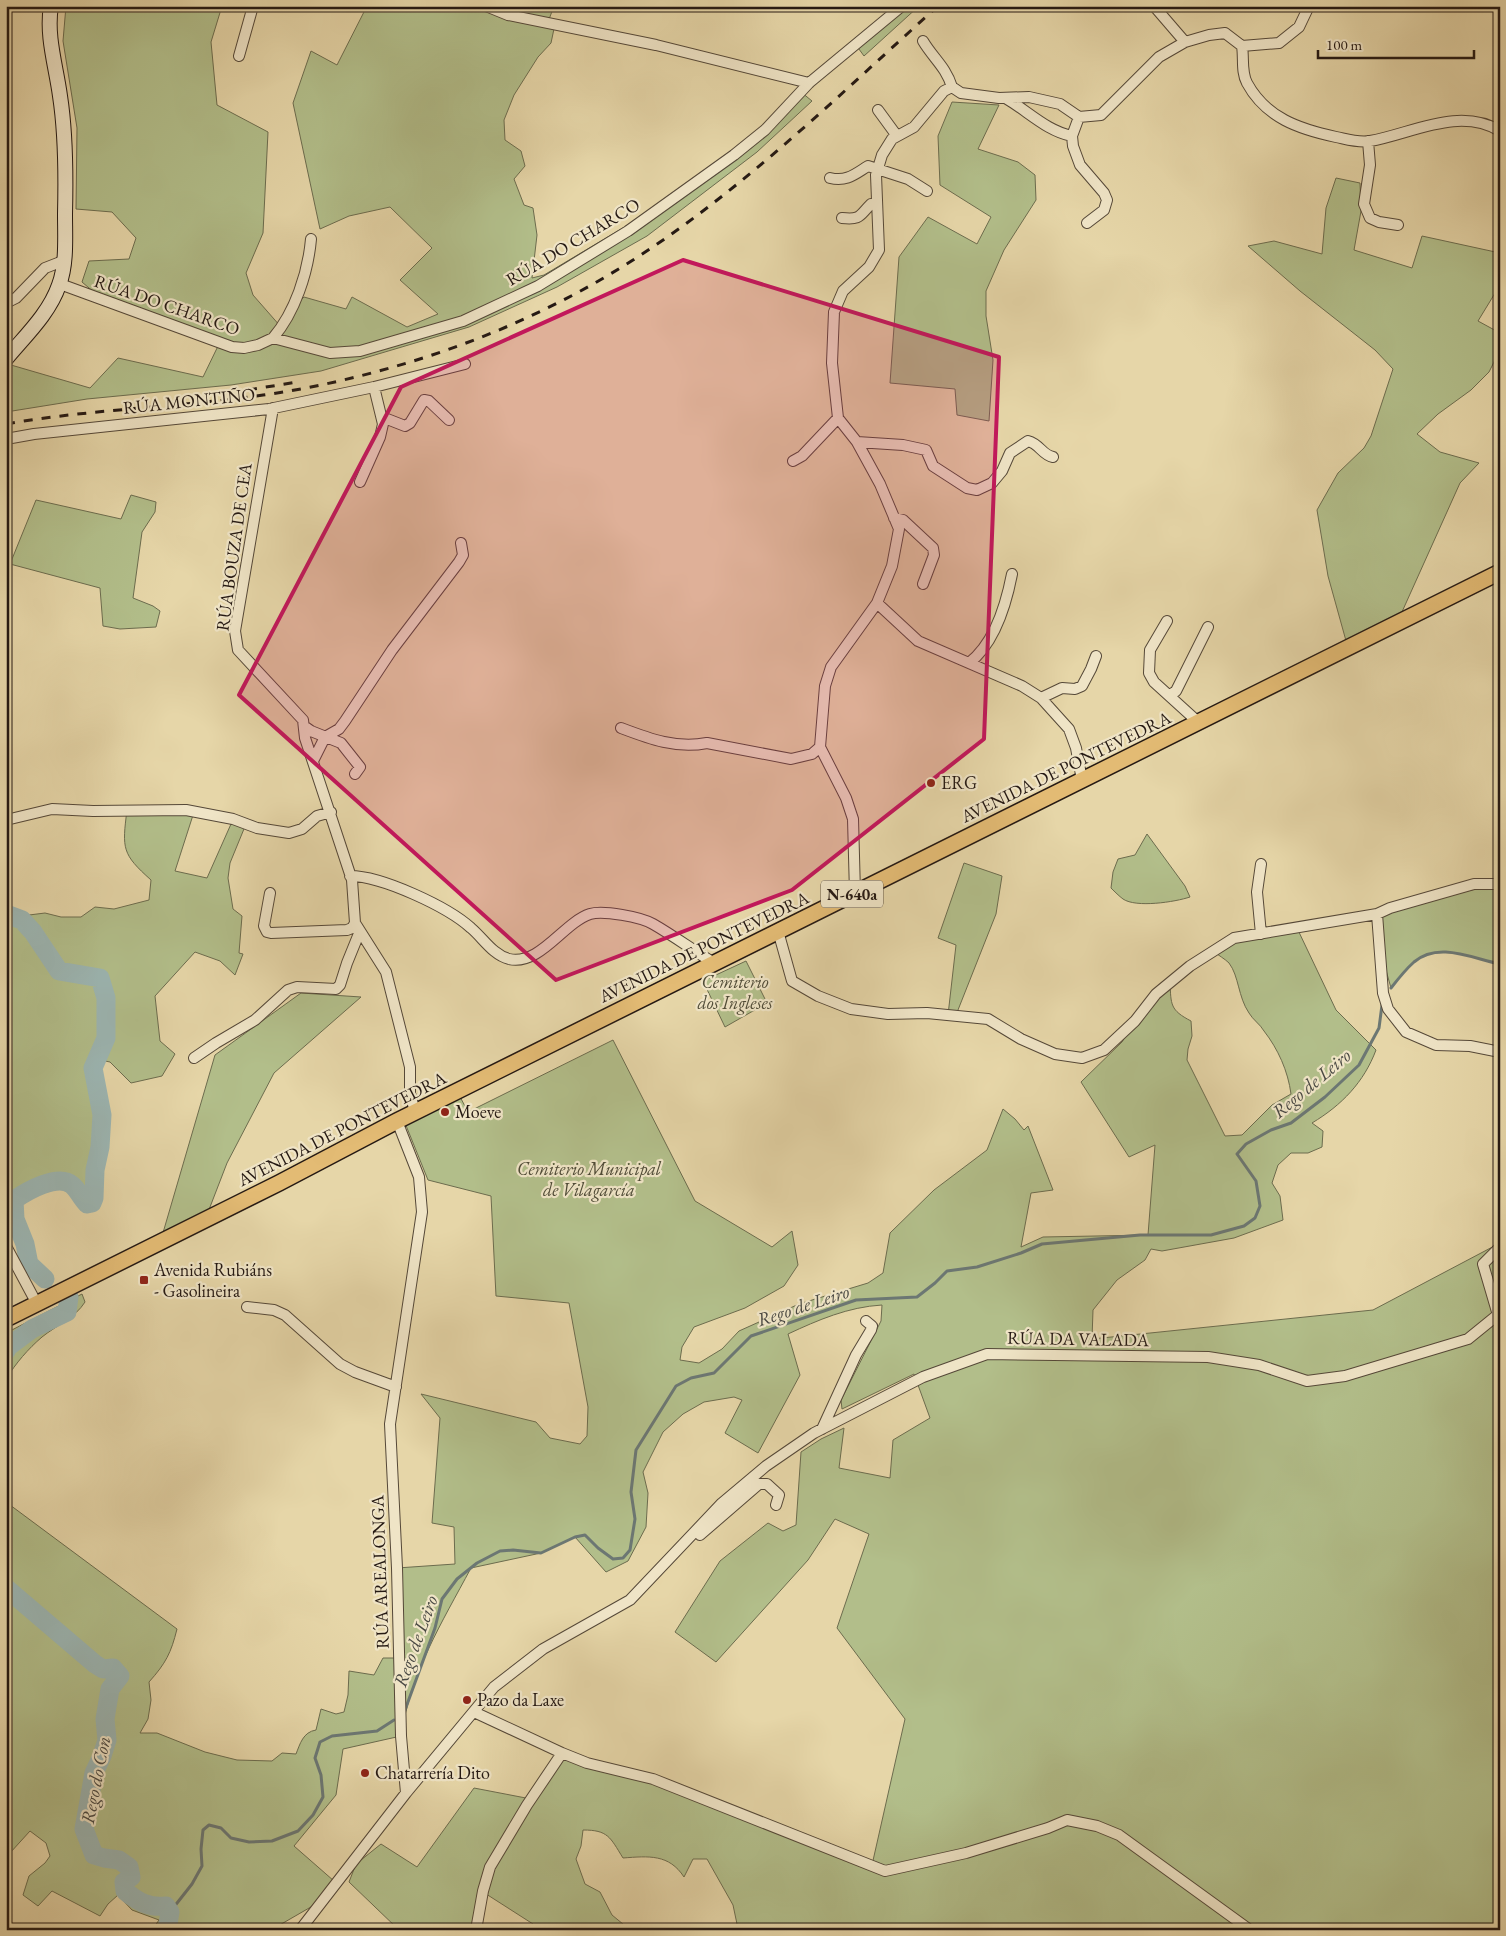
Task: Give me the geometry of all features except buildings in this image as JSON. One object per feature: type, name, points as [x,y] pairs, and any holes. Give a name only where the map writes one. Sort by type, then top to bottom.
[{"type":"main road","points":[[6,359],[50,305],[60,284],[64,261],[65,149],[62,108],[50,35],[51,6]]},
{"type":"main road","name":"AVENIDA DE PONTEVEDRA","points":[[6,1319],[279,1183],[415,1112],[1500,572]]},
{"type":"street","points":[[239,56],[252,6]]},
{"type":"street","points":[[486,6],[508,15],[656,45],[809,84]]},
{"type":"street","name":"RÚA DO CHARCO","points":[[60,284],[232,347],[244,348],[258,345],[273,338],[330,353],[360,352],[463,321],[538,286],[628,231],[734,155],[765,130],[809,84],[890,10],[902,6]]},
{"type":"street","points":[[1154,6],[1185,42]]},
{"type":"street","points":[[923,41],[928,50],[942,65],[952,87],[961,93],[1006,98],[1029,97],[1060,104],[1079,117],[1100,115],[1159,57],[1185,42],[1209,35],[1225,34],[1242,46],[1279,43],[1298,27],[1309,6]]},
{"type":"street","points":[[1242,46],[1244,58],[1243,74],[1247,84],[1261,103],[1283,121],[1317,133],[1368,141],[1435,124],[1465,121],[1491,125],[1500,131]]},
{"type":"street","points":[[855,893],[853,819],[843,792],[820,747],[826,680],[831,667],[877,603],[892,566],[899,529],[880,484],[857,442],[838,418],[832,363],[834,312],[843,291],[869,267],[879,250],[876,175],[882,155],[892,139],[914,127],[944,91],[952,87]]},
{"type":"street","points":[[1006,98],[1049,129],[1072,136]]},
{"type":"street","points":[[878,110],[897,136]]},
{"type":"street","points":[[1079,117],[1072,136],[1073,146],[1080,165],[1104,193],[1107,200],[1104,210],[1087,224]]},
{"type":"street","points":[[1368,141],[1370,165],[1364,204],[1370,218],[1379,222],[1398,225]]},
{"type":"street","points":[[830,178],[840,180],[850,178],[868,166],[908,179],[927,191]]},
{"type":"street","points":[[842,218],[859,218],[871,204],[877,205]]},
{"type":"street","points":[[273,338],[294,304],[310,256],[311,239]]},
{"type":"street","points":[[6,303],[16,298],[45,268],[64,261]]},
{"type":"street","name":"RÚA MONTIÑO","points":[[6,439],[34,434],[273,408],[374,387],[465,364]]},
{"type":"street","points":[[360,482],[380,437],[383,424],[374,387]]},
{"type":"street","points":[[382,417],[405,426],[410,423],[424,400],[429,401],[449,420]]},
{"type":"street","name":"RÚA BOUZA DE CEA","points":[[273,408],[235,631],[238,650],[303,720],[305,738],[331,812],[350,876],[358,927],[386,972],[410,1067],[410,1092],[415,1112]]},
{"type":"street","points":[[793,461],[802,456],[838,418]]},
{"type":"street","points":[[857,442],[903,445],[926,450],[933,466],[967,488],[977,490],[992,483],[1002,471],[1010,453],[1028,441],[1035,442],[1047,456],[1052,457]]},
{"type":"street","points":[[894,518],[903,520],[933,548],[934,555],[923,584]]},
{"type":"street","points":[[313,761],[325,737],[339,729],[392,650],[459,562],[463,555],[461,543]]},
{"type":"street","points":[[969,663],[983,649],[999,620],[1012,574]]},
{"type":"street","points":[[877,603],[918,640],[1022,686],[1041,698],[1070,729],[1082,780]]},
{"type":"street","points":[[1167,621],[1150,650],[1149,673],[1154,682],[1198,722]]},
{"type":"street","points":[[1170,695],[1176,691],[1208,628]]},
{"type":"street","points":[[1041,698],[1062,688],[1075,689],[1082,686],[1096,656]]},
{"type":"street","name":"RÚA BOUZA DE CEA","points":[[304,726],[341,743],[360,766],[355,774]]},
{"type":"street","points":[[621,728],[655,741],[695,746],[707,743],[791,759],[812,754],[820,747]]},
{"type":"street","points":[[6,820],[52,808],[93,811],[186,810],[233,819],[257,828],[289,833],[302,829],[317,816],[331,812]]},
{"type":"street","points":[[1261,864],[1257,892],[1261,934]]},
{"type":"street","points":[[350,876],[362,876],[429,902],[454,915],[471,927],[502,957],[513,960],[528,958],[544,948],[578,920],[591,913],[652,923],[714,963]]},
{"type":"street","points":[[778,932],[792,982],[818,996],[851,1009],[888,1014],[927,1013],[988,1020],[1021,1039],[1055,1054],[1082,1058],[1104,1050],[1135,1021],[1156,994],[1190,966],[1234,938],[1377,914],[1390,908],[1474,884],[1500,884]]},
{"type":"street","points":[[194,1058],[255,1020],[288,990],[297,987],[336,990],[340,985],[358,927],[347,930],[271,934],[266,932],[264,926],[270,893]]},
{"type":"street","points":[[1377,914],[1383,993],[1388,1009],[1406,1032],[1436,1045],[1470,1046],[1500,1052]]},
{"type":"street","name":"RÚA AREALONGA","points":[[397,1121],[419,1177],[422,1212],[390,1424],[397,1568],[401,1736],[406,1794]]},
{"type":"street","points":[[6,1246],[37,1304]]},
{"type":"street","points":[[1499,1314],[1483,1264],[1500,1247]]},
{"type":"street","points":[[247,1307],[274,1310],[285,1315],[340,1364],[355,1372],[396,1387]]},
{"type":"street","name":"RÚA DA VALADA","points":[[406,1794],[494,1687],[543,1649],[630,1600],[729,1497],[766,1466],[822,1429],[923,1377],[987,1354],[1208,1357],[1259,1366],[1307,1381],[1345,1376],[1468,1339],[1499,1314]]},
{"type":"street","points":[[822,1429],[856,1355],[871,1330],[872,1326],[866,1321]]},
{"type":"street","name":"RÚA DA VALADA","points":[[682,1546],[697,1537],[759,1484],[768,1484],[779,1495],[776,1505]]},
{"type":"street","points":[[474,1712],[562,1753],[587,1762],[653,1779],[885,1870],[966,1852],[1048,1828],[1067,1820],[1097,1826],[1119,1835],[1250,1930]]},
{"type":"street","points":[[476,1930],[483,1891],[490,1867],[526,1804],[562,1753]]},
{"type":"street","points":[[300,1930],[406,1794]]},
{"type":"highlighted area","points":[[683,260],[999,357],[984,739],[792,890],[556,980],[239,695],[401,387]]},
{"type":"green space","points":[[66,6],[222,6],[211,42],[217,105],[268,132],[263,233],[246,273],[253,295],[281,327],[290,311],[304,297],[346,309],[352,297],[407,327],[438,314],[400,280],[432,248],[390,207],[349,216],[320,229],[293,103],[311,51],[337,65],[367,6],[554,6],[548,22],[555,24],[551,43],[538,57],[514,95],[504,120],[505,140],[521,151],[525,166],[514,179],[524,205],[533,208],[537,235],[532,278],[544,275],[678,195],[734,155],[801,92],[812,101],[757,152],[647,236],[557,287],[469,327],[321,371],[231,385],[87,399],[6,412],[6,371],[11,365],[90,388],[118,358],[203,377],[219,344],[103,300],[82,282],[89,261],[129,259],[136,238],[112,212],[76,209],[77,128],[63,41]]},
{"type":"green space","points":[[902,6],[919,6],[864,56],[856,45]]},
{"type":"green space","points":[[952,102],[999,105],[978,149],[1018,162],[1035,175],[1036,200],[1004,250],[986,291],[986,316],[993,360],[989,421],[957,415],[955,389],[890,383],[899,257],[928,217],[977,244],[991,217],[940,185],[938,136]]},
{"type":"green space","points":[[1336,178],[1360,183],[1361,211],[1354,250],[1412,268],[1422,236],[1500,253],[1500,285],[1478,321],[1500,333],[1500,350],[1489,372],[1471,390],[1438,414],[1417,434],[1440,452],[1479,463],[1460,483],[1397,623],[1348,648],[1328,576],[1317,510],[1338,473],[1364,448],[1371,436],[1393,369],[1375,350],[1300,291],[1248,246],[1274,241],[1322,254],[1326,208]]},
{"type":"green space","points":[[131,495],[156,502],[155,512],[142,532],[133,598],[160,611],[156,627],[120,629],[103,626],[100,588],[10,564],[36,500],[121,519]]},
{"type":"green space","points":[[127,810],[194,812],[175,871],[207,878],[231,824],[246,824],[230,863],[228,878],[233,909],[242,916],[239,953],[243,954],[235,975],[220,961],[195,952],[155,996],[160,1041],[175,1054],[162,1076],[131,1083],[110,1062],[96,1059],[94,1076],[102,1115],[94,1198],[87,1204],[72,1185],[58,1181],[34,1188],[14,1200],[6,1184],[6,909],[29,915],[45,913],[61,917],[81,917],[95,907],[114,909],[149,900],[151,880],[134,864],[126,850]]},
{"type":"green space","points":[[1147,834],[1185,886],[1190,897],[1175,901],[1137,903],[1123,899],[1111,888],[1113,872],[1118,859],[1135,855]]},
{"type":"green space","points":[[964,863],[1002,876],[996,914],[956,1015],[948,1015],[956,945],[938,938]]},
{"type":"green space","points":[[1499,884],[1497,964],[1455,953],[1433,953],[1423,956],[1414,962],[1391,988],[1380,949],[1377,914],[1393,907]]},
{"type":"green space","name":"Cemiterio Municipal de Vilagarcía","points":[[1297,928],[1336,1010],[1376,1050],[1371,1062],[1351,1092],[1312,1123],[1323,1131],[1322,1147],[1308,1153],[1291,1153],[1278,1165],[1272,1183],[1280,1196],[1283,1220],[1234,1238],[1162,1251],[1151,1249],[1145,1260],[1117,1280],[1093,1310],[1092,1339],[1373,1310],[1500,1243],[1500,1930],[741,1930],[737,1924],[733,1905],[707,1859],[693,1859],[684,1877],[678,1869],[665,1860],[650,1857],[623,1858],[608,1836],[591,1830],[583,1830],[581,1846],[576,1859],[585,1884],[600,1892],[612,1915],[629,1929],[654,1926],[674,1927],[677,1930],[532,1930],[533,1924],[483,1892],[476,1930],[399,1930],[349,1882],[356,1864],[381,1844],[417,1867],[474,1788],[531,1799],[562,1753],[653,1779],[872,1865],[905,1719],[837,1628],[869,1534],[835,1519],[808,1560],[716,1662],[675,1632],[720,1561],[768,1523],[783,1531],[796,1525],[801,1452],[821,1439],[844,1428],[839,1468],[890,1478],[893,1440],[930,1418],[914,1374],[842,1409],[841,1400],[881,1321],[882,1305],[845,1311],[788,1334],[800,1375],[758,1453],[725,1433],[742,1400],[734,1397],[704,1402],[683,1414],[663,1432],[643,1472],[648,1493],[646,1527],[628,1561],[606,1572],[575,1537],[541,1553],[471,1568],[438,1629],[420,1669],[412,1691],[401,1736],[343,1749],[336,1795],[294,1846],[334,1881],[323,1900],[271,1930],[152,1930],[159,1920],[132,1910],[118,1895],[108,1904],[100,1916],[52,1891],[38,1906],[23,1895],[29,1876],[45,1863],[50,1856],[46,1843],[30,1831],[10,1853],[6,1852],[6,1502],[177,1629],[167,1657],[149,1682],[151,1700],[148,1719],[140,1733],[157,1733],[205,1752],[237,1760],[272,1761],[282,1753],[296,1754],[305,1736],[316,1730],[321,1709],[336,1714],[344,1712],[348,1695],[349,1671],[374,1675],[383,1658],[399,1658],[397,1568],[455,1564],[454,1527],[432,1523],[440,1418],[421,1394],[536,1422],[550,1438],[580,1444],[587,1436],[588,1407],[569,1303],[496,1296],[491,1196],[428,1180],[403,1118],[457,1091],[468,1112],[613,1040],[695,1201],[772,1247],[792,1231],[798,1265],[784,1286],[745,1308],[694,1327],[682,1347],[680,1360],[699,1363],[722,1349],[739,1331],[799,1304],[868,1283],[883,1273],[890,1233],[934,1190],[987,1150],[1003,1109],[1024,1130],[1028,1126],[1053,1190],[1031,1193],[1021,1247],[1043,1237],[1148,1235],[1155,1145],[1129,1157],[1081,1082],[1122,1042],[1135,1021],[1170,982],[1172,1002],[1175,1010],[1191,1021],[1192,1036],[1187,1060],[1225,1136],[1242,1135],[1272,1105],[1291,1094],[1282,1061],[1261,1026],[1245,1007],[1232,968],[1229,963],[1213,951],[1234,938]]},
{"type":"green space","name":"Cemiterio dos Ingleses","points":[[746,961],[767,1003],[725,1027],[703,981]]},
{"type":"green space","points":[[301,993],[361,997],[274,1073],[227,1163],[205,1220],[160,1243],[215,1055]]},
{"type":"green space","points":[[82,1294],[85,1302],[81,1308],[27,1351],[6,1379],[6,1333]]},
{"type":"waterway","name":"Rego do Con","points":[[6,914],[22,920],[33,932],[59,971],[100,978],[106,998],[106,1038],[93,1068],[102,1115],[100,1147],[95,1170],[94,1198],[92,1203],[87,1204],[72,1185],[59,1181],[43,1185],[14,1200],[15,1219],[25,1244],[29,1264],[45,1279]]},
{"type":"waterway","name":"Rego de Leiro","points":[[1391,988],[1414,962],[1434,953],[1456,953],[1500,964]]},
{"type":"waterway","name":"Rego de Leiro","points":[[405,1710],[435,1628],[442,1599],[457,1579],[477,1563],[500,1551],[513,1550],[541,1553],[575,1537],[585,1535],[613,1559],[623,1558],[630,1550],[635,1519],[631,1492],[636,1450],[676,1386],[691,1378],[714,1373],[751,1336],[856,1300],[917,1297],[947,1271],[977,1267],[1042,1244],[1140,1235],[1211,1235],[1244,1226],[1255,1218],[1260,1206],[1256,1181],[1237,1154],[1246,1144],[1271,1130],[1291,1123],[1325,1097],[1359,1065],[1379,1028],[1382,1005]]},
{"type":"waterway","name":"Rego do Con","points":[[6,1351],[8,1347],[32,1329],[67,1312],[69,1297]]},
{"type":"waterway","name":"Rego do Con","points":[[6,1588],[95,1664],[103,1669],[113,1668],[120,1676],[110,1689],[105,1719],[107,1740],[94,1773],[84,1829],[94,1855],[119,1860],[129,1867],[131,1877],[124,1882],[125,1891],[144,1903],[154,1906],[166,1906],[170,1912],[167,1930]]},
{"type":"waterway","name":"Rego de Leiro","points":[[170,1912],[192,1884],[202,1866],[203,1830],[209,1825],[221,1828],[231,1838],[249,1842],[272,1841],[298,1831],[313,1815],[323,1797],[321,1775],[315,1758],[320,1742],[332,1736],[377,1731],[394,1720]]},
{"type":"railway","points":[[6,424],[84,413],[200,403],[316,386],[358,377],[440,352],[520,321],[558,303],[633,260],[714,203],[828,106],[938,6]]},
{"type":"railway","points":[[248,390],[297,382]]},
{"type":"place","name":"ERG","points":[[931,783]]},
{"type":"place","name":"Moeve","points":[[445,1112]]},
{"type":"place","name":"Avenida Rubiáns - Gasolineira","points":[[144,1280]]},
{"type":"place","name":"Pazo da Laxe","points":[[467,1700]]},
{"type":"place","name":"Chatarrería Dito","points":[[365,1773]]}]
